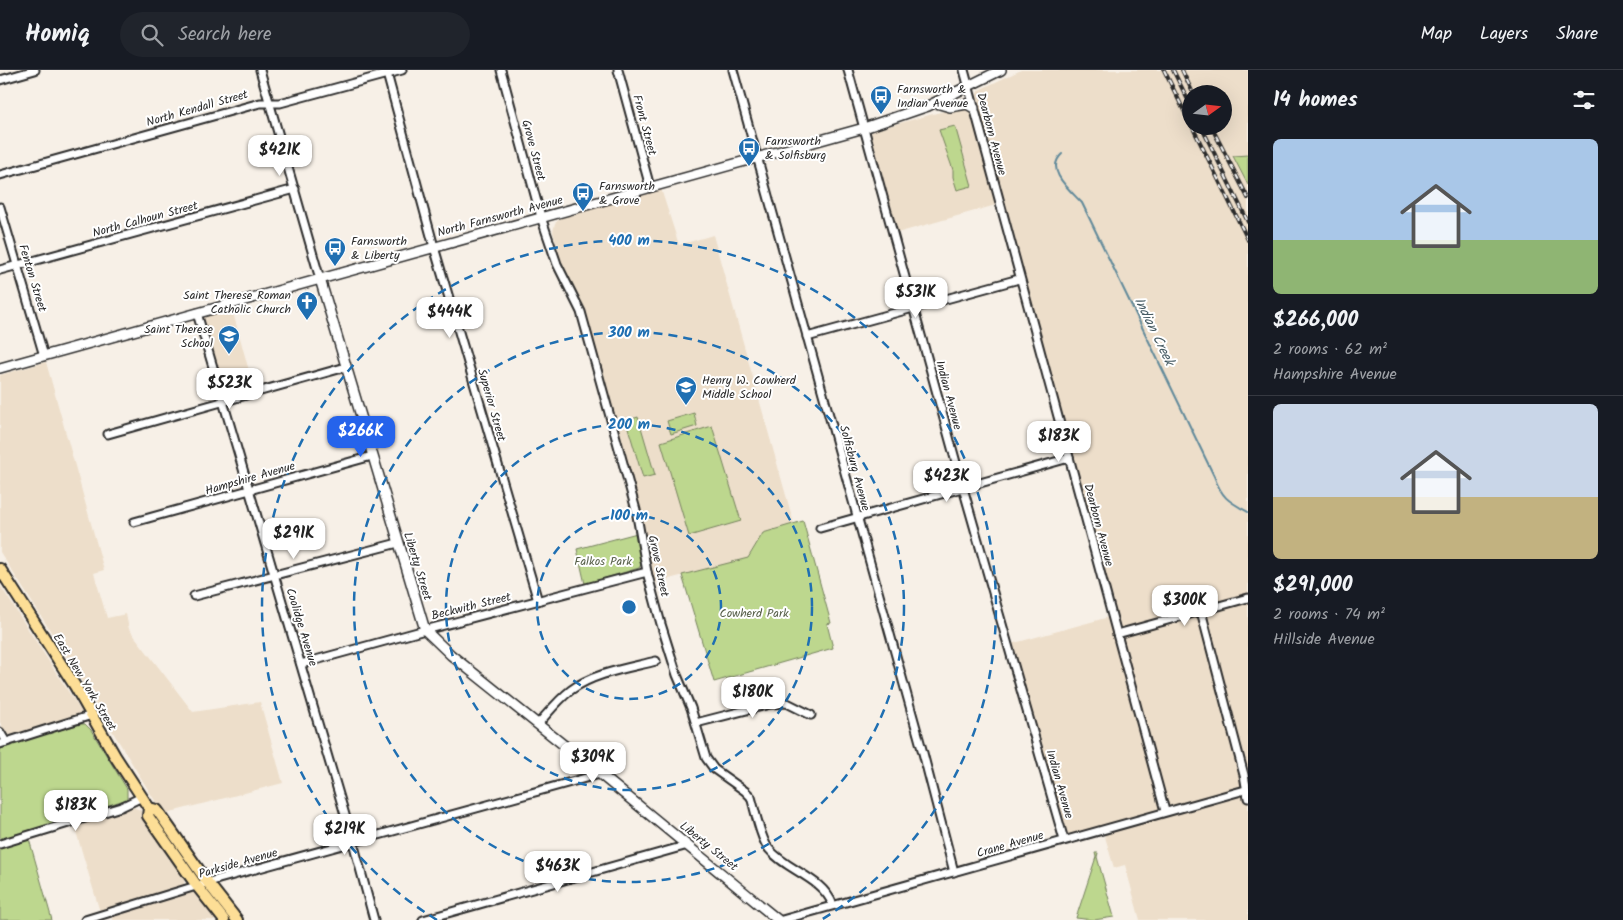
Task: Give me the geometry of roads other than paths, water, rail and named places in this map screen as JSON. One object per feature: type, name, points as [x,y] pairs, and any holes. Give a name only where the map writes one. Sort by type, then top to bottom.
[{"type":"main road","name":"North Farnsworth Avenue","points":[[0,368],[864,128],[936,103],[1001,70]]},
{"type":"main road","points":[[936,103],[950,106],[967,104],[974,108]]},
{"type":"main road","name":"Liberty Street","points":[[320,279],[425,630],[451,655],[780,920]]},
{"type":"main road","name":"East New York Street","points":[[0,568],[142,798],[149,808],[156,810],[237,920]]},
{"type":"main road","name":"East New York Street","points":[[149,808],[148,816],[197,886],[224,920]]},
{"type":"street","points":[[0,80],[35,70]]},
{"type":"street","name":"Liberty Street","points":[[260,70],[320,279]]},
{"type":"street","name":"North Kendall Street","points":[[0,175],[260,103],[280,103],[387,72],[402,70]]},
{"type":"street","name":"Grove Street","points":[[501,70],[541,217],[557,264],[581,312],[636,510],[647,572],[677,675],[696,723],[706,758],[714,769],[745,791],[751,798],[768,848],[821,888],[829,895],[833,904]]},
{"type":"street","name":"Front Street","points":[[618,70],[650,187]]},
{"type":"street","name":"Solfisburg Avenue","points":[[733,70],[954,872]]},
{"type":"street","name":"Indian Avenue","points":[[848,70],[963,488],[1064,840]]},
{"type":"street","name":"Dearborn Avenue","points":[[964,70],[1019,279],[1165,812]]},
{"type":"street","name":"Superior Street","points":[[387,72],[434,247],[538,601]]},
{"type":"street","name":"North Calhoun Street","points":[[0,270],[295,189]]},
{"type":"street","name":"Fenton Street","points":[[0,207],[44,356]]},
{"type":"street","points":[[807,338],[1019,279]]},
{"type":"street","name":"Coolidge Avenue","points":[[197,313],[353,842],[374,920]]},
{"type":"street","points":[[108,434],[346,367]]},
{"type":"street","name":"Hampshire Avenue","points":[[134,522],[372,456]]},
{"type":"street","points":[[820,528],[1068,458]]},
{"type":"street","points":[[194,596],[398,543]]},
{"type":"street","name":"Beckwith Street","points":[[301,664],[647,572]]},
{"type":"street","points":[[1117,634],[1248,598]]},
{"type":"street","points":[[1201,611],[1244,775],[1245,790],[1248,798]]},
{"type":"street","points":[[538,724],[556,703],[578,685],[601,676],[656,661]]},
{"type":"street","points":[[696,723],[770,704],[787,703],[811,715]]},
{"type":"street","points":[[0,732],[3,743],[92,715]]},
{"type":"street","name":"Parkside Avenue","points":[[85,920],[197,886],[600,774]]},
{"type":"street","name":"Crane Avenue","points":[[780,920],[1245,790]]},
{"type":"street","points":[[0,844],[121,807],[142,798]]},
{"type":"street","points":[[423,920],[688,845]]},
{"type":"waterway","name":"Indian Creek","points":[[1062,154],[1057,160],[1056,167],[1061,180],[1082,203],[1220,489],[1226,498],[1248,512]]},
{"type":"railway","points":[[1164,70],[1182,107]]},
{"type":"railway","points":[[1173,70],[1182,88]]},
{"type":"railway","points":[[1182,70],[1189,85]]},
{"type":"railway","points":[[1196,135],[1248,240]]},
{"type":"railway","points":[[1205,135],[1248,222]]},
{"type":"railway","points":[[1216,135],[1248,198]]},
{"type":"place","name":"Farnsworth & Indian Avenue","points":[[881,115]]},
{"type":"place","name":"Farnsworth & Solfisburg","points":[[749,167]]},
{"type":"place","name":"Farnsworth & Grove","points":[[583,212]]},
{"type":"place","name":"Farnsworth & Liberty","points":[[335,267]]},
{"type":"place","name":"Saint Therese Roman Catholic Church","points":[[307,321]]},
{"type":"place","name":"Saint Therese School","points":[[229,355]]},
{"type":"place","name":"Henry W. Cowherd Middle School","points":[[686,406]]},
{"type":"park label","name":"Falkos Park","points":[[603,561]]},
{"type":"park label","name":"Cowherd Park","points":[[754,613]]}]
